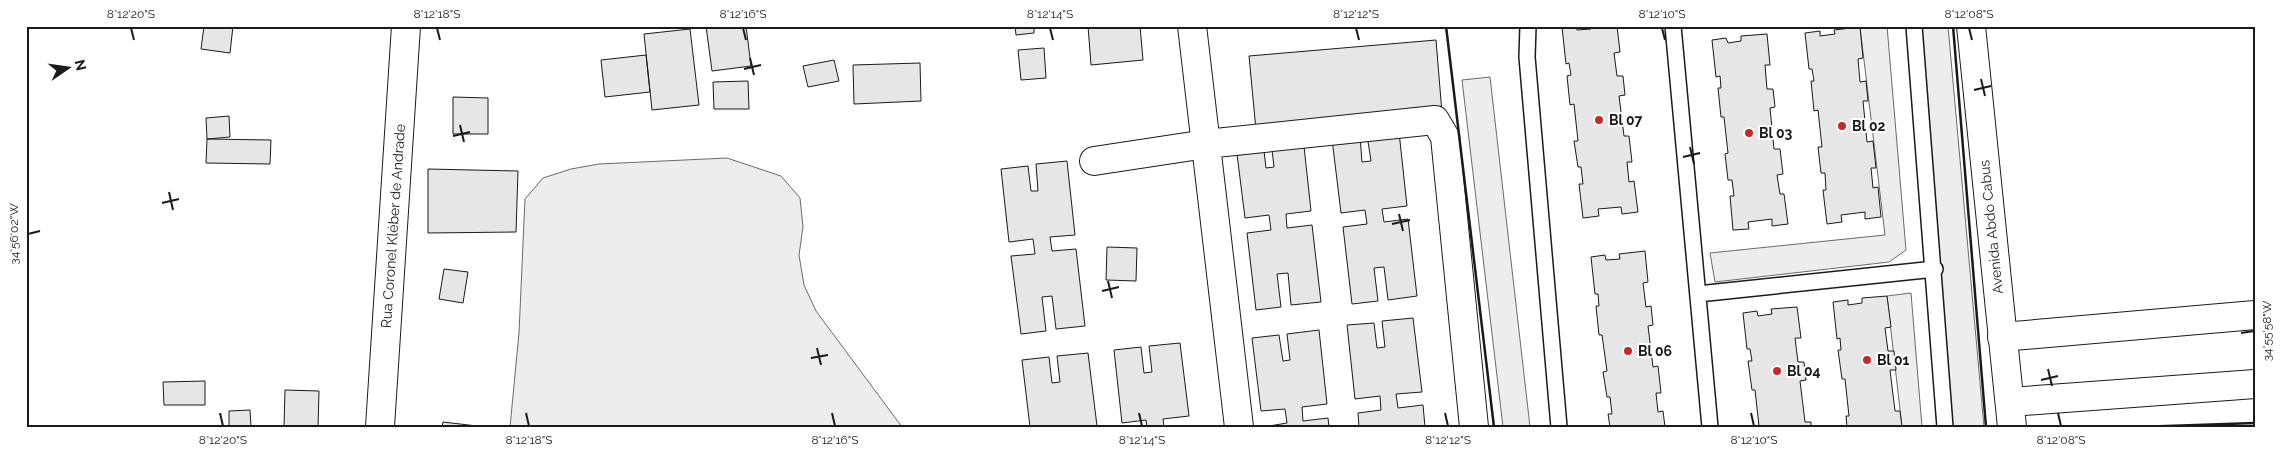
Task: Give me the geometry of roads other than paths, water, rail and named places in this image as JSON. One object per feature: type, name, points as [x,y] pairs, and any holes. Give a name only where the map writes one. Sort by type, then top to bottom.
[{"type":"street","name":"Rua Coronel Kléber de Andrade","points":[[380,427],[406,26]]},
{"type":"street","points":[[1192,26],[1239,427]]},
{"type":"street","name":"Avenida Abdo Cabus","points":[[1971,26],[2011,414]]},
{"type":"street","points":[[1094,161],[1206,144],[1435,120],[1445,137],[1474,427]]},
{"type":"street","points":[[2002,337],[2255,315]]},
{"type":"street","points":[[2011,414],[2255,384]]},
{"type":"lane","points":[[1528,26],[1527,57],[1559,427]]},
{"type":"lane","points":[[1673,26],[1710,427]]},
{"type":"lane","points":[[1914,26],[1935,269],[1945,427]]},
{"type":"lane","points":[[1698,294],[1935,269]]},
{"type":"place","name":"Bl 07","points":[[1599,120]]},
{"type":"place","name":"Bl 02","points":[[1842,126]]},
{"type":"place","name":"Bl 03","points":[[1749,133]]},
{"type":"place","name":"Bl 06","points":[[1628,351]]},
{"type":"place","name":"Bl 01","points":[[1867,360]]},
{"type":"place","name":"Bl 04","points":[[1777,371]]}]
